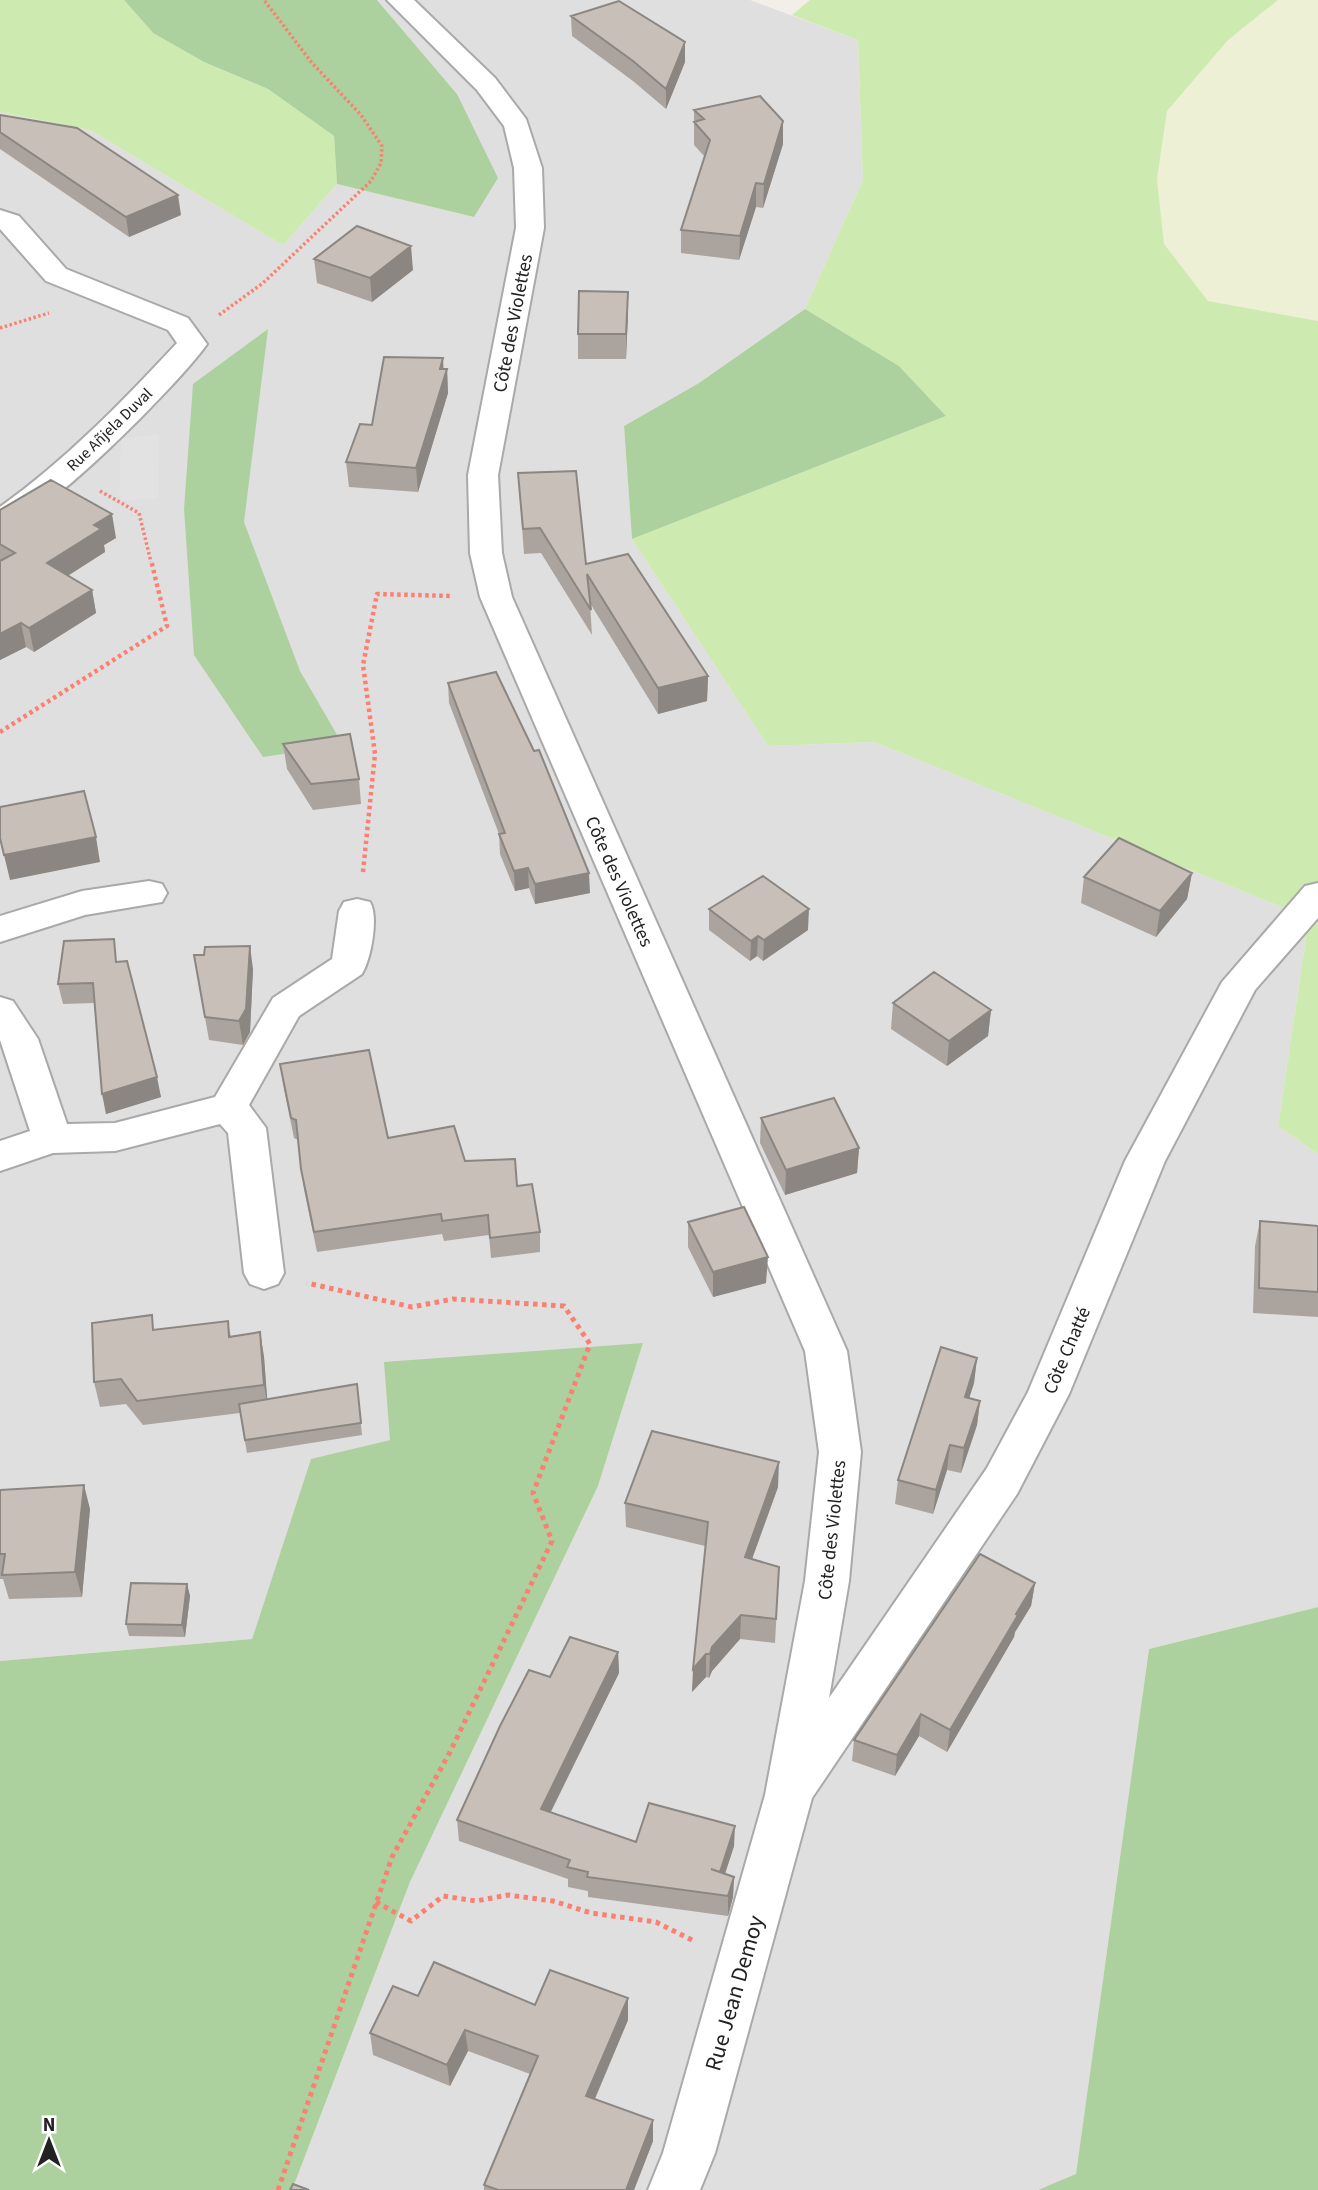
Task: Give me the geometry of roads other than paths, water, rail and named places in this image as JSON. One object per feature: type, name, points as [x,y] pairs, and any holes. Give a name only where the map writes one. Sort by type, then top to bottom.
[{"type":"street","name":"Côte des Violettes","points":[[400,0],[486,84],[517,125],[528,168],[530,228],[483,475],[486,553],[496,597],[826,1351],[840,1452],[827,1581],[789,1795]]},
{"type":"street","name":"Rue Añjela Duval","points":[[0,218],[9,222],[56,275],[185,334],[118,424],[44,492],[0,523]]},
{"type":"street","points":[[0,929],[82,903],[149,893]]},
{"type":"street","name":"Côte Chatté","points":[[789,1795],[1002,1481],[1048,1394],[1145,1161],[1194,1069],[1241,982],[1318,895]]},
{"type":"street","points":[[0,1156],[52,1139],[115,1137],[228,1108],[286,1007],[349,965],[357,911]]},
{"type":"street","points":[[0,1010],[19,1039],[52,1139]]},
{"type":"street","points":[[228,1108],[247,1128],[264,1273]]},
{"type":"street","name":"Rue Jean Demoy","points":[[674,2190],[689,2153],[789,1795]]}]
